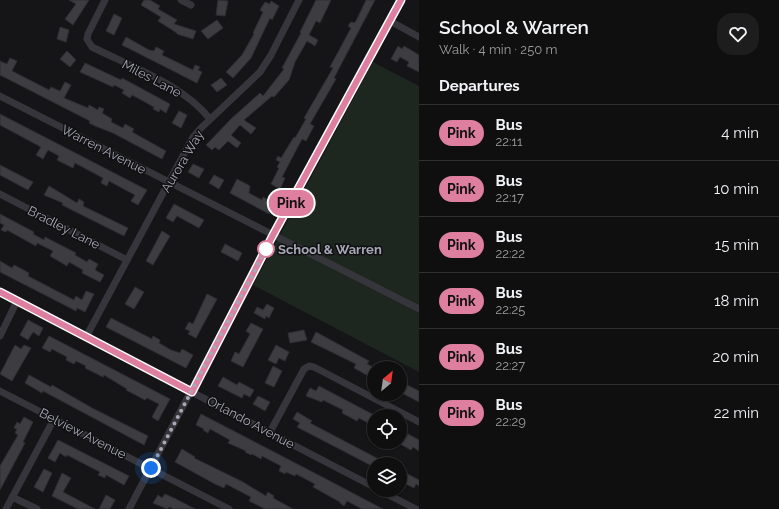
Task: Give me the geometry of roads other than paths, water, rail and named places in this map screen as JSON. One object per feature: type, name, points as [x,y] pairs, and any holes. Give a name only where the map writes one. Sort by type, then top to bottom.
[{"type":"street","name":"Miles Lane","points":[[105,0],[88,34],[89,43],[92,47],[190,98],[210,119]]},
{"type":"street","points":[[181,0],[191,5]]},
{"type":"street","name":"Aurora Way","points":[[86,337],[193,137],[260,72],[271,55],[299,0]]},
{"type":"street","points":[[129,509],[192,392],[273,235],[401,0]]},
{"type":"street","points":[[390,21],[419,37]]},
{"type":"street","name":"Warren Avenue","points":[[0,96],[419,309]]},
{"type":"street","name":"Bradley Lane","points":[[0,194],[127,260]]},
{"type":"street","name":"Orlando Avenue","points":[[0,292],[367,483]]},
{"type":"street","points":[[0,336],[17,301]]},
{"type":"street","points":[[270,432],[304,369],[309,366],[314,367],[419,422]]},
{"type":"street","name":"Belview Avenue","points":[[0,391],[229,509]]},
{"type":"street","points":[[6,509],[54,419]]},
{"type":"street","points":[[12,497],[37,509]]},
{"type":"street","points":[[393,497],[416,509]]},
{"type":"place","name":"School & Warren","points":[[266,249]]}]
